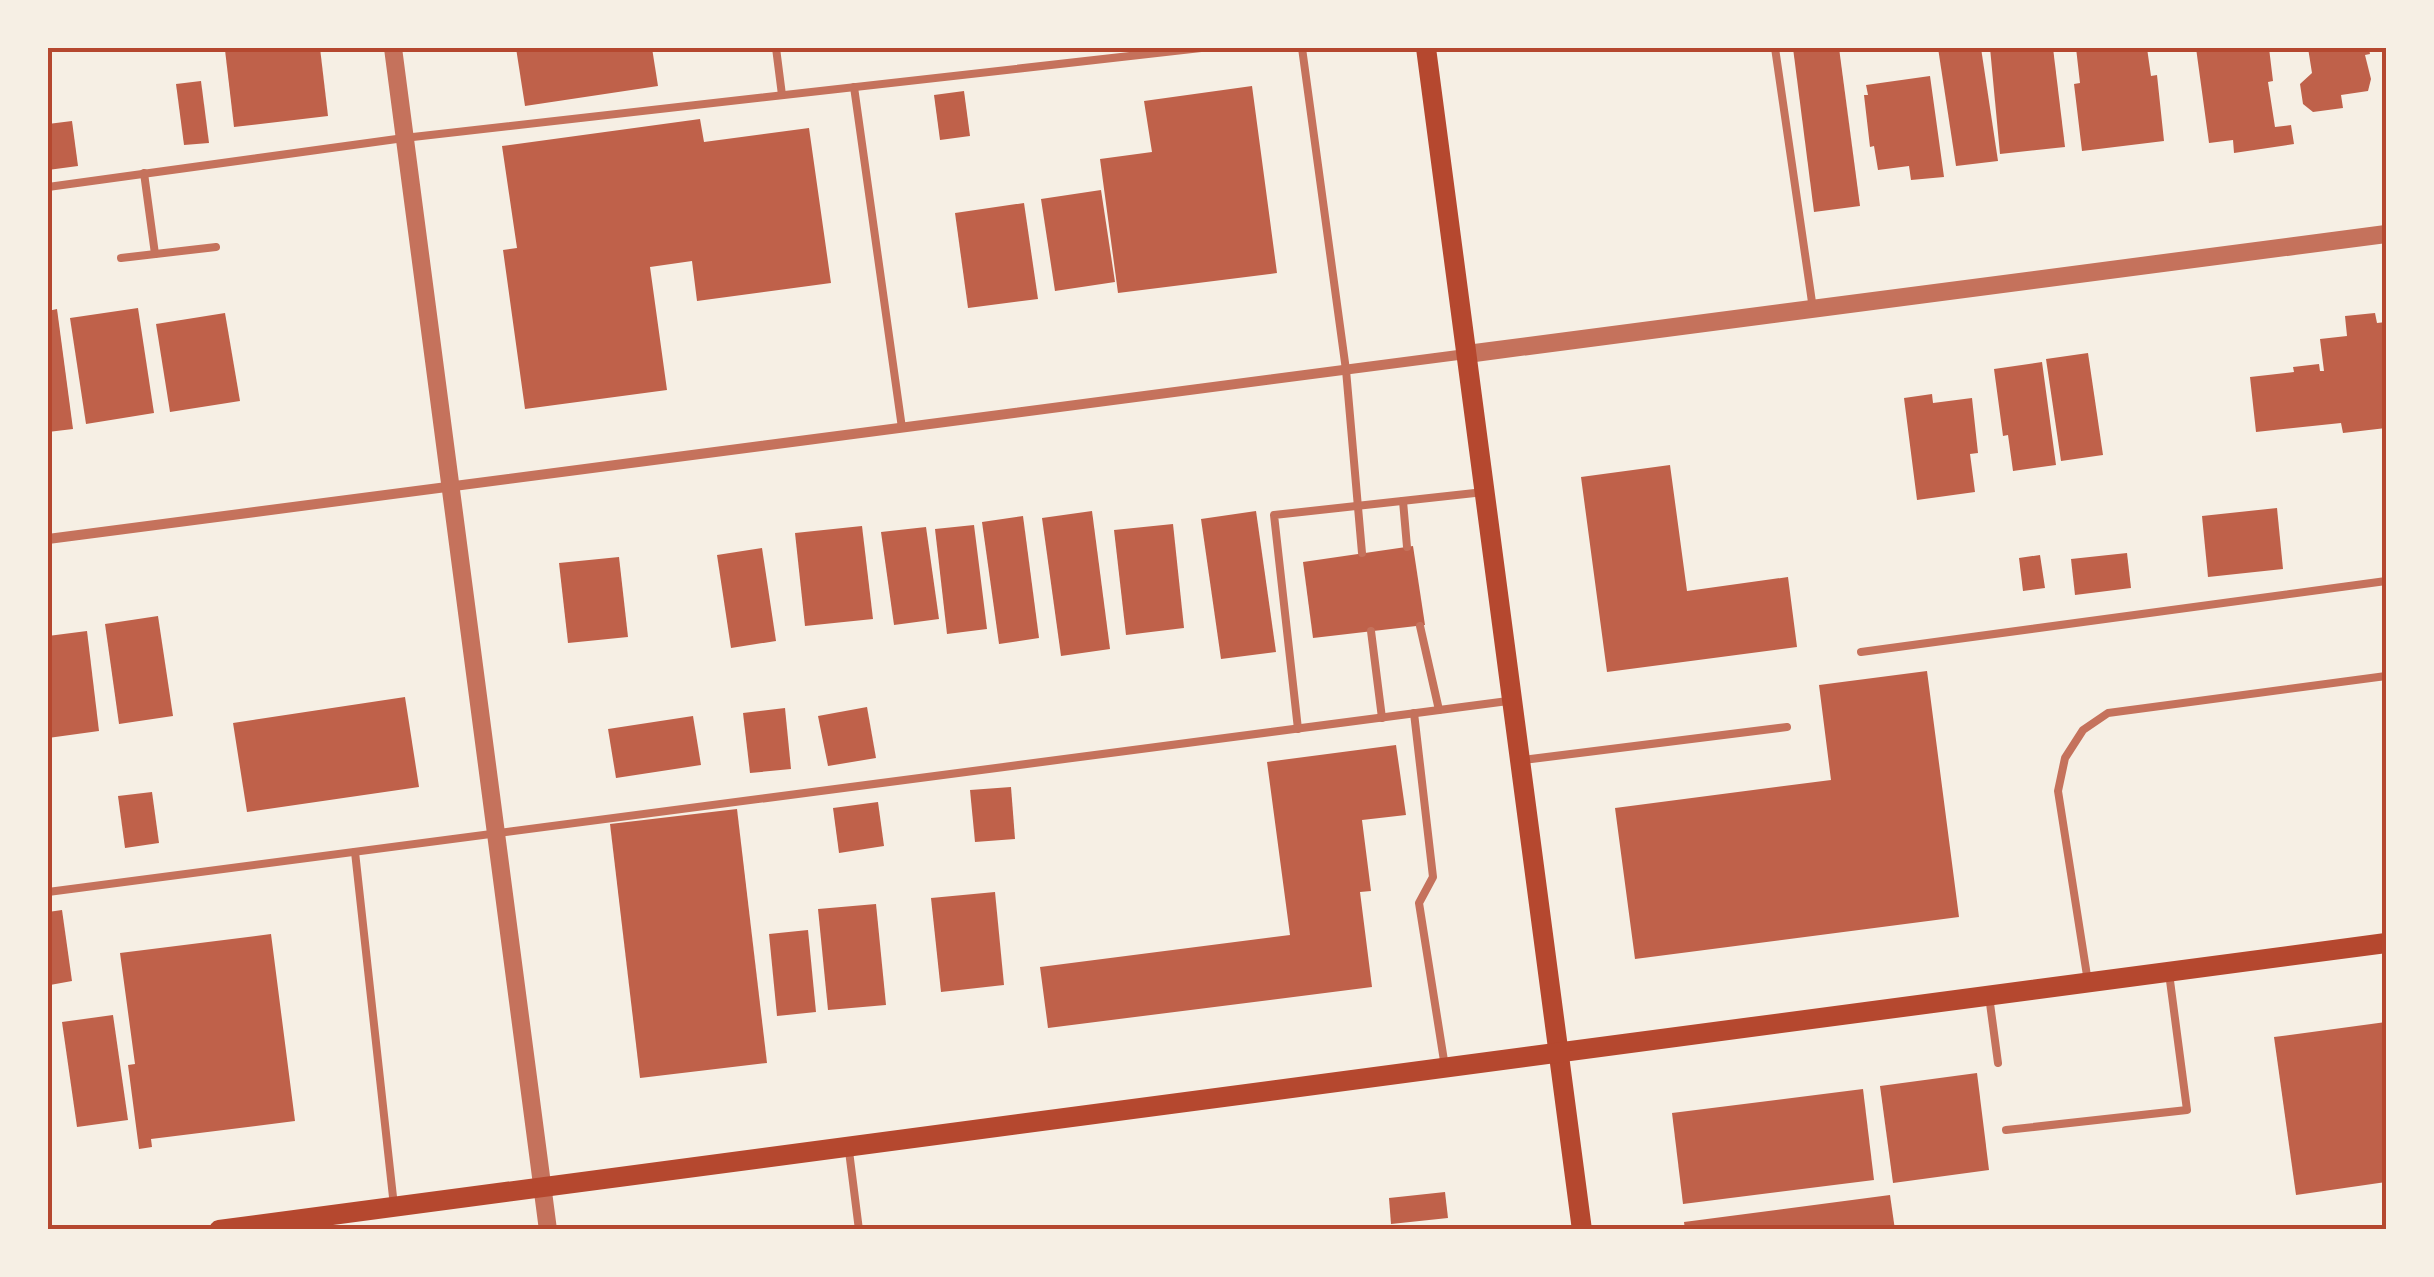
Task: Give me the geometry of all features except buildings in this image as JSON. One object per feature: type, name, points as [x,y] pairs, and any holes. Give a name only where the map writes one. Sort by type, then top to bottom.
[{"type":"main road","points":[[1426,48],[1582,1230]]},
{"type":"main road","points":[[219,1230],[2386,942]]},
{"type":"street","points":[[393,48],[548,1230]]},
{"type":"street","points":[[48,539],[2386,234]]},
{"type":"lane","points":[[776,48],[782,95]]},
{"type":"lane","points":[[48,187],[404,138],[1199,48]]},
{"type":"lane","points":[[1302,48],[1346,370],[1362,553]]},
{"type":"lane","points":[[1776,48],[1812,309]]},
{"type":"lane","points":[[854,87],[902,428]]},
{"type":"lane","points":[[144,173],[155,254]]},
{"type":"lane","points":[[121,258],[216,247]]},
{"type":"lane","points":[[1298,729],[1274,515],[1484,492]]},
{"type":"lane","points":[[1403,501],[1407,546]]},
{"type":"lane","points":[[1861,652],[2386,581]]},
{"type":"lane","points":[[1420,626],[1439,710]]},
{"type":"lane","points":[[1371,632],[1382,718]]},
{"type":"lane","points":[[2088,982],[2058,792],[2065,758],[2083,730],[2108,712],[2386,676]]},
{"type":"lane","points":[[48,892],[1512,700]]},
{"type":"lane","points":[[1414,714],[1433,877],[1420,903],[1445,1067]]},
{"type":"lane","points":[[1520,761],[1787,728]]},
{"type":"lane","points":[[355,852],[394,1206]]},
{"type":"lane","points":[[2006,1130],[2187,1110],[2169,972]]},
{"type":"lane","points":[[1989,996],[1998,1063]]},
{"type":"lane","points":[[849,1146],[859,1230]]}]
